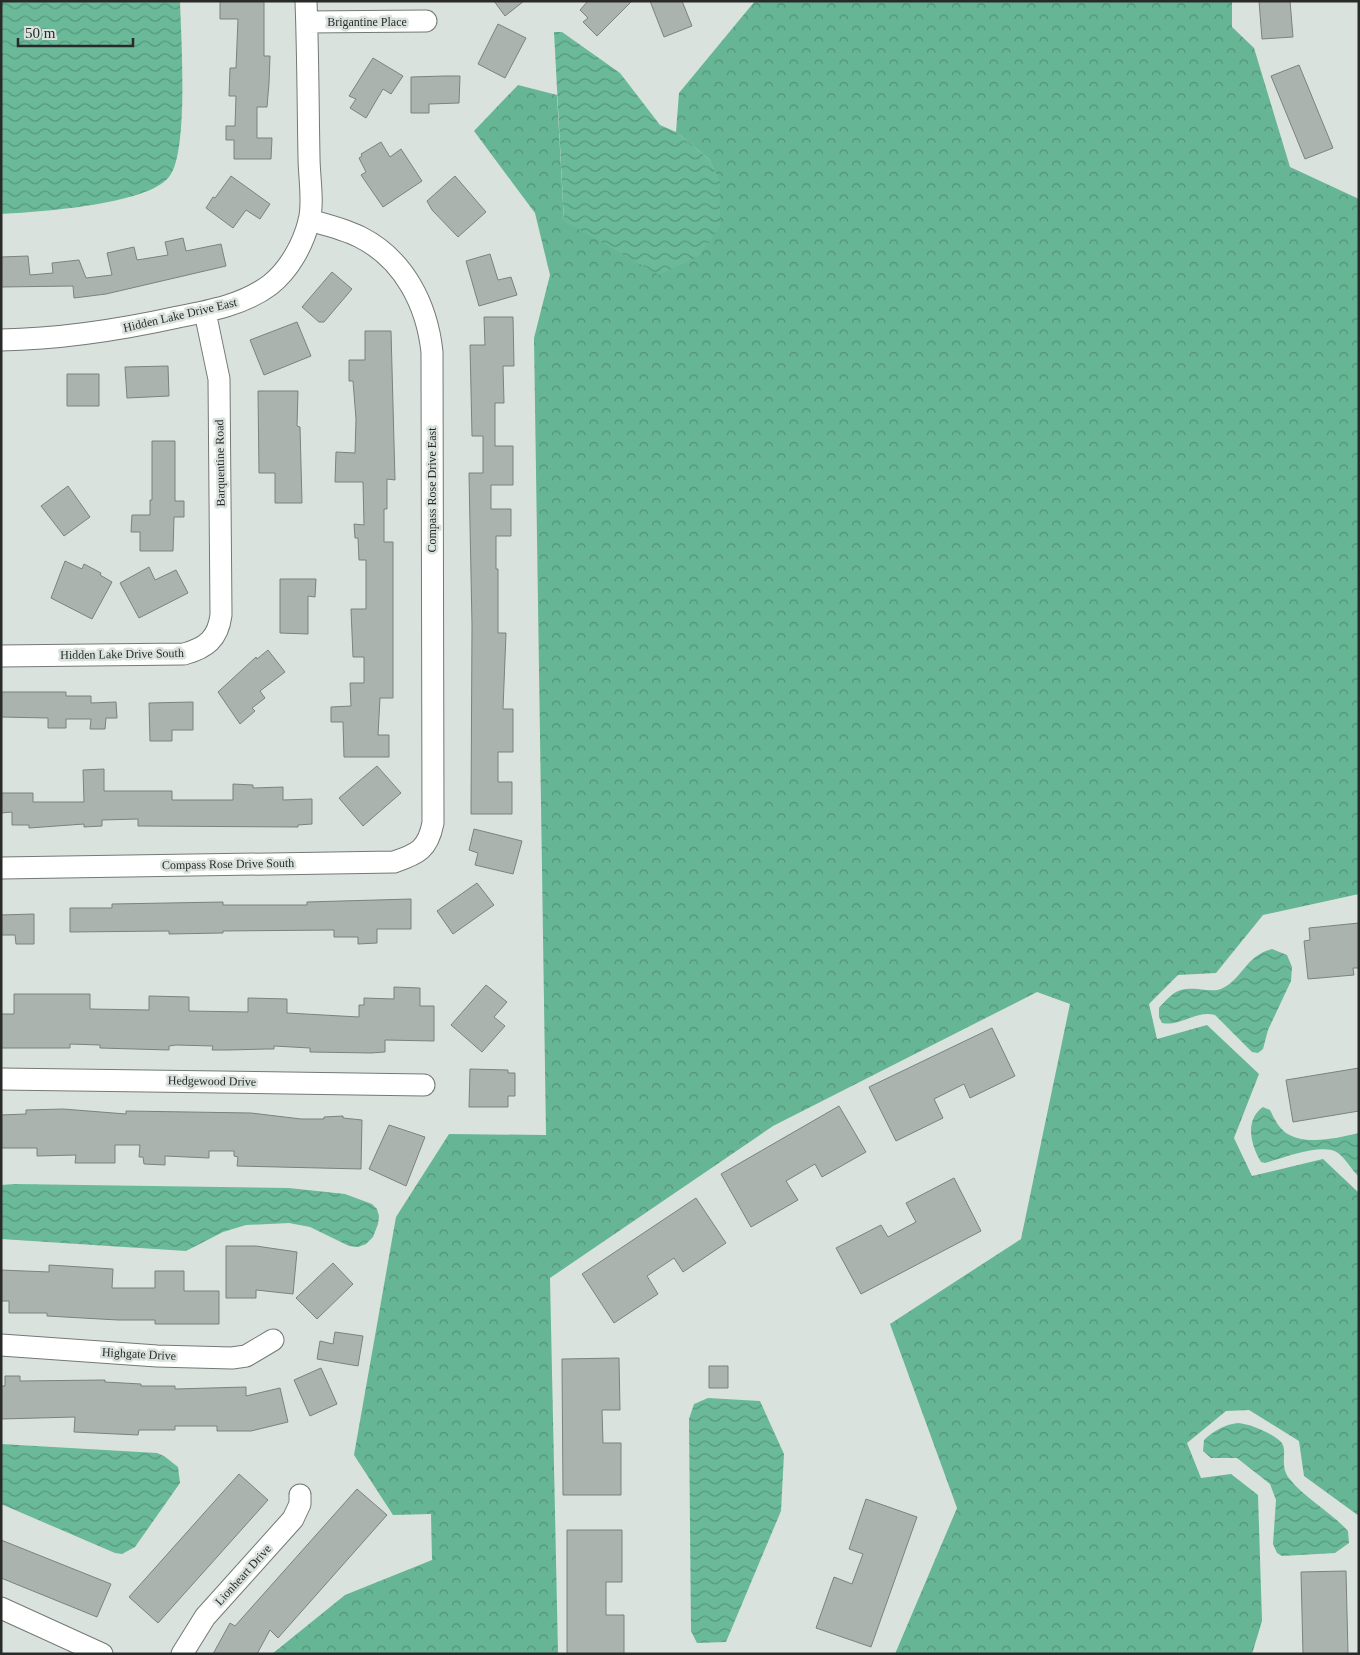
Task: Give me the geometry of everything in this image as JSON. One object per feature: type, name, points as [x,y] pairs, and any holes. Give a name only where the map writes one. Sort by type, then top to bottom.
[{"type":"street","name":"Hidden Lake Drive East","points":[[1,340],[67,337],[112,332],[205,312],[240,302],[271,284],[294,256],[309,220],[306,1]]},
{"type":"street","name":"Brigantine Place","points":[[307,22],[426,21]]},
{"type":"street","name":"Compass Rose Drive East","points":[[309,220],[344,230],[362,238],[392,260],[415,293],[430,331],[432,352],[433,823]]},
{"type":"street","name":"Barquentine Road","points":[[205,312],[219,379],[222,615]]},
{"type":"street","name":"Hidden Lake Drive South","points":[[1,656],[184,654],[201,649],[214,639],[220,628],[222,615]]},
{"type":"street","name":"Compass Rose Drive South","points":[[1,868],[394,862],[410,857],[422,849],[430,838],[433,823]]},
{"type":"street","name":"Hedgewood Drive","points":[[1,1079],[424,1085]]},
{"type":"street","name":"Highgate Drive","points":[[1,1345],[157,1356],[232,1358],[246,1356],[273,1340]]},
{"type":"street","name":"Lionheart Drive","points":[[182,1654],[205,1617],[292,1519],[300,1504],[300,1494]]},
{"type":"street","points":[[1,1608],[102,1654]]},
{"type":"green space","points":[[755,1],[1232,1],[1232,27],[1254,48],[1290,167],[1359,199],[1359,894],[1263,915],[1216,973],[1178,975],[1149,1004],[1157,1039],[1207,1025],[1259,1074],[1234,1138],[1252,1176],[1323,1159],[1359,1193],[1359,1516],[1304,1476],[1299,1441],[1249,1410],[1226,1411],[1187,1443],[1201,1478],[1231,1474],[1258,1495],[1262,1621],[1252,1654],[895,1654],[957,1508],[890,1324],[1021,1239],[1070,1004],[1037,992],[773,1126],[550,1278],[558,1654],[272,1654],[345,1595],[432,1560],[431,1514],[393,1515],[354,1455],[396,1217],[449,1134],[546,1135],[534,338],[550,275],[535,213],[474,131],[518,85],[557,95],[564,221],[720,227],[719,181],[709,159],[676,132],[679,93]]},
{"type":"water","points":[[1,1],[180,1],[182,120],[175,164],[169,177],[157,187],[116,200],[64,209],[1,214]]},
{"type":"water","points":[[554,32],[562,32],[620,73],[660,125],[676,132],[709,159],[720,182],[720,227],[699,256],[659,275],[564,221]]},
{"type":"water","points":[[1272,949],[1287,955],[1292,967],[1291,981],[1268,1030],[1263,1049],[1258,1053],[1252,1052],[1215,1015],[1201,1015],[1175,1023],[1162,1023],[1159,1017],[1159,1008],[1174,993],[1184,989],[1221,989],[1234,980],[1256,957]]},
{"type":"water","points":[[1263,1107],[1270,1110],[1283,1131],[1294,1137],[1322,1140],[1359,1133],[1359,1177],[1341,1155],[1331,1150],[1313,1150],[1265,1163],[1261,1162],[1252,1141],[1251,1126],[1257,1112]]},
{"type":"water","points":[[1,1185],[289,1188],[345,1194],[372,1204],[377,1209],[379,1216],[373,1237],[366,1244],[358,1247],[349,1246],[310,1227],[289,1223],[246,1225],[223,1232],[186,1251],[1,1239]]},
{"type":"water","points":[[708,1398],[760,1401],[784,1454],[781,1511],[726,1642],[697,1643],[691,1631],[689,1419],[694,1404]]},
{"type":"water","points":[[1238,1423],[1260,1429],[1283,1444],[1284,1467],[1288,1477],[1302,1492],[1348,1531],[1349,1543],[1335,1553],[1282,1556],[1277,1553],[1273,1544],[1276,1500],[1270,1484],[1237,1458],[1211,1458],[1203,1451],[1204,1440],[1224,1426]]},
{"type":"water","points":[[1,1444],[157,1453],[178,1467],[180,1483],[135,1547],[122,1554],[115,1553],[1,1504]]},
{"type":"building","points":[[220,1],[264,1],[264,56],[270,56],[269,83],[267,107],[257,107],[257,138],[272,138],[271,159],[234,159],[234,140],[226,140],[226,126],[235,126],[236,96],[229,96],[230,68],[236,68],[238,19],[220,19]]},
{"type":"building","points":[[494,1],[524,1],[505,16]]},
{"type":"building","points":[[588,1],[632,1],[597,36],[583,22],[588,18],[580,10]]},
{"type":"building","points":[[650,1],[682,1],[692,26],[664,37]]},
{"type":"building","points":[[1259,1],[1290,1],[1293,37],[1262,39]]},
{"type":"building","points":[[498,24],[526,38],[505,78],[478,64]]},
{"type":"building","points":[[373,58],[403,76],[391,94],[383,89],[366,118],[350,108],[356,99],[349,96]]},
{"type":"building","points":[[1299,65],[1333,148],[1305,159],[1271,76]]},
{"type":"building","points":[[460,76],[459,103],[429,104],[429,113],[411,113],[411,77]]},
{"type":"building","points":[[381,142],[390,157],[401,149],[422,181],[383,207],[361,175],[366,172],[359,158],[362,156],[361,154]]},
{"type":"building","points":[[231,176],[270,204],[260,219],[246,210],[233,228],[206,208]]},
{"type":"building","points":[[455,176],[486,212],[458,237],[432,210],[427,201]]},
{"type":"building","points":[[183,238],[186,251],[221,244],[226,266],[106,294],[74,298],[73,286],[1,287],[1,257],[28,256],[30,275],[53,273],[52,263],[79,260],[86,278],[112,275],[107,253],[134,247],[137,260],[168,255],[165,242]]},
{"type":"building","points":[[490,254],[498,280],[511,277],[517,295],[479,306],[466,261]]},
{"type":"building","points":[[332,272],[352,289],[324,322],[319,322],[302,307]]},
{"type":"building","points":[[484,317],[513,317],[514,366],[503,366],[504,403],[495,403],[495,446],[513,446],[513,485],[491,485],[491,509],[511,509],[511,536],[496,536],[496,569],[498,569],[498,633],[506,633],[503,709],[513,709],[513,752],[498,752],[498,782],[512,782],[512,814],[471,814],[472,625],[469,473],[483,473],[483,436],[472,436],[470,345],[485,345]]},
{"type":"building","points":[[297,322],[311,356],[264,375],[250,340]]},
{"type":"building","points":[[365,331],[391,331],[395,480],[387,479],[387,509],[384,509],[384,542],[393,542],[393,698],[380,698],[378,735],[389,735],[389,757],[344,757],[343,722],[331,722],[331,707],[351,706],[350,683],[364,683],[364,657],[353,657],[351,609],[366,609],[366,560],[359,560],[358,538],[355,538],[354,524],[364,525],[363,482],[335,482],[336,452],[355,453],[356,419],[353,381],[349,381],[349,360],[365,360]]},
{"type":"building","points":[[168,366],[169,396],[127,398],[125,367]]},
{"type":"building","points":[[67,374],[99,374],[99,406],[67,406]]},
{"type":"building","points":[[258,391],[298,391],[297,426],[300,427],[302,503],[275,503],[275,473],[259,473]]},
{"type":"building","points":[[152,441],[175,441],[175,501],[184,501],[184,517],[174,517],[173,551],[140,551],[140,532],[131,532],[132,515],[150,515],[150,500],[152,500]]},
{"type":"building","points":[[68,486],[90,517],[64,536],[41,506]]},
{"type":"building","points":[[65,561],[82,569],[84,564],[101,573],[100,575],[112,582],[92,619],[51,598]]},
{"type":"building","points":[[149,567],[155,580],[176,570],[188,593],[139,618],[120,583]]},
{"type":"building","points":[[280,579],[316,579],[315,597],[308,596],[308,634],[280,633]]},
{"type":"building","points":[[268,650],[285,672],[260,691],[265,698],[252,708],[255,711],[240,724],[218,692],[256,657],[257,659]]},
{"type":"building","points":[[1,692],[66,692],[66,696],[91,696],[91,703],[116,702],[117,718],[106,718],[105,729],[90,729],[91,719],[66,719],[66,728],[48,728],[48,718],[1,717]]},
{"type":"building","points":[[193,702],[193,730],[172,730],[172,741],[150,741],[149,703]]},
{"type":"building","points":[[377,766],[401,793],[363,826],[339,798]]},
{"type":"building","points":[[104,769],[104,791],[172,791],[172,800],[233,800],[233,784],[253,785],[253,788],[283,787],[283,800],[312,799],[312,824],[298,825],[298,827],[138,826],[138,819],[102,820],[102,826],[84,827],[84,824],[29,828],[29,825],[12,825],[12,812],[1,813],[1,793],[33,793],[33,802],[84,802],[83,770]]},
{"type":"building","points":[[474,829],[522,841],[513,874],[475,865],[478,853],[469,850]]},
{"type":"building","points":[[477,883],[494,905],[453,934],[437,911]]},
{"type":"building","points":[[411,899],[411,929],[377,929],[377,943],[358,944],[358,937],[334,937],[334,930],[223,931],[223,933],[169,934],[169,931],[70,932],[70,908],[112,908],[112,904],[223,902],[223,905],[307,905],[307,902]]},
{"type":"building","points":[[34,914],[34,944],[16,944],[15,935],[1,935],[1,915]]},
{"type":"building","points":[[1359,923],[1359,968],[1353,968],[1354,975],[1308,979],[1304,941],[1310,940],[1309,928]]},
{"type":"building","points":[[486,985],[507,1002],[494,1017],[505,1026],[482,1052],[451,1025]]},
{"type":"building","points":[[394,987],[420,988],[420,1006],[434,1006],[434,1041],[385,1040],[385,1052],[371,1053],[310,1052],[310,1048],[274,1046],[274,1049],[228,1050],[212,1050],[213,1046],[176,1045],[169,1046],[169,1050],[100,1048],[100,1045],[70,1044],[70,1048],[1,1048],[1,1014],[14,1014],[14,994],[90,994],[90,1009],[149,1010],[149,996],[189,997],[189,1011],[248,1012],[248,998],[287,999],[287,1013],[359,1017],[359,1005],[364,1005],[364,998],[394,999]]},
{"type":"building","points":[[992,1028],[1015,1076],[970,1098],[964,1084],[934,1099],[943,1118],[896,1141],[869,1087]]},
{"type":"building","points":[[1359,1068],[1359,1111],[1293,1122],[1286,1080]]},
{"type":"building","points":[[470,1069],[508,1070],[508,1073],[515,1073],[515,1096],[508,1096],[508,1107],[469,1107]]},
{"type":"building","points":[[839,1106],[866,1152],[822,1177],[815,1164],[786,1181],[798,1200],[751,1227],[721,1174]]},
{"type":"building","points":[[63,1109],[126,1114],[126,1111],[251,1113],[301,1119],[324,1119],[324,1117],[343,1116],[343,1118],[362,1120],[361,1169],[237,1166],[238,1157],[234,1156],[234,1151],[209,1151],[209,1158],[165,1156],[165,1165],[144,1164],[143,1157],[139,1157],[140,1145],[115,1145],[115,1163],[75,1163],[76,1155],[37,1156],[37,1148],[1,1148],[1,1115],[26,1114],[26,1110]]},
{"type":"building","points":[[389,1125],[425,1137],[406,1186],[369,1169]]},
{"type":"building","points":[[954,1178],[981,1231],[861,1294],[836,1248],[881,1225],[888,1237],[916,1222],[906,1203]]},
{"type":"building","points":[[696,1198],[726,1243],[683,1272],[674,1258],[647,1276],[658,1294],[614,1323],[582,1274]]},
{"type":"building","points":[[226,1246],[256,1246],[297,1252],[293,1294],[256,1290],[256,1298],[226,1298]]},
{"type":"building","points":[[333,1263],[353,1284],[317,1319],[296,1298]]},
{"type":"building","points":[[49,1265],[113,1269],[112,1288],[155,1288],[155,1271],[184,1271],[184,1291],[219,1291],[219,1324],[155,1324],[155,1320],[47,1316],[47,1313],[9,1313],[9,1301],[1,1301],[1,1270],[49,1272]]},
{"type":"building","points":[[335,1332],[363,1336],[358,1366],[317,1359],[320,1341],[333,1344]]},
{"type":"building","points":[[619,1358],[620,1410],[602,1410],[603,1443],[621,1443],[621,1495],[563,1495],[562,1359]]},
{"type":"building","points":[[709,1366],[728,1366],[728,1388],[709,1388]]},
{"type":"building","points":[[321,1368],[337,1404],[310,1416],[294,1380]]},
{"type":"building","points":[[5,1376],[20,1376],[20,1381],[105,1380],[105,1382],[141,1384],[141,1386],[175,1386],[175,1389],[246,1387],[246,1396],[280,1388],[288,1422],[251,1431],[217,1431],[217,1426],[175,1426],[175,1430],[139,1430],[138,1435],[74,1432],[75,1417],[1,1419],[1,1386],[5,1386]]},
{"type":"building","points":[[239,1474],[268,1500],[158,1623],[129,1597]]},
{"type":"building","points":[[357,1489],[387,1515],[278,1638],[270,1630],[257,1654],[213,1654],[230,1623],[235,1626]]},
{"type":"building","points":[[866,1499],[917,1517],[871,1647],[816,1628],[834,1577],[852,1584],[863,1554],[849,1549]]},
{"type":"building","points":[[567,1530],[622,1530],[622,1582],[606,1582],[606,1615],[624,1615],[624,1654],[567,1654]]},
{"type":"building","points":[[1,1540],[111,1584],[97,1617],[1,1578]]},
{"type":"building","points":[[1346,1571],[1348,1654],[1303,1654],[1301,1572]]}]
